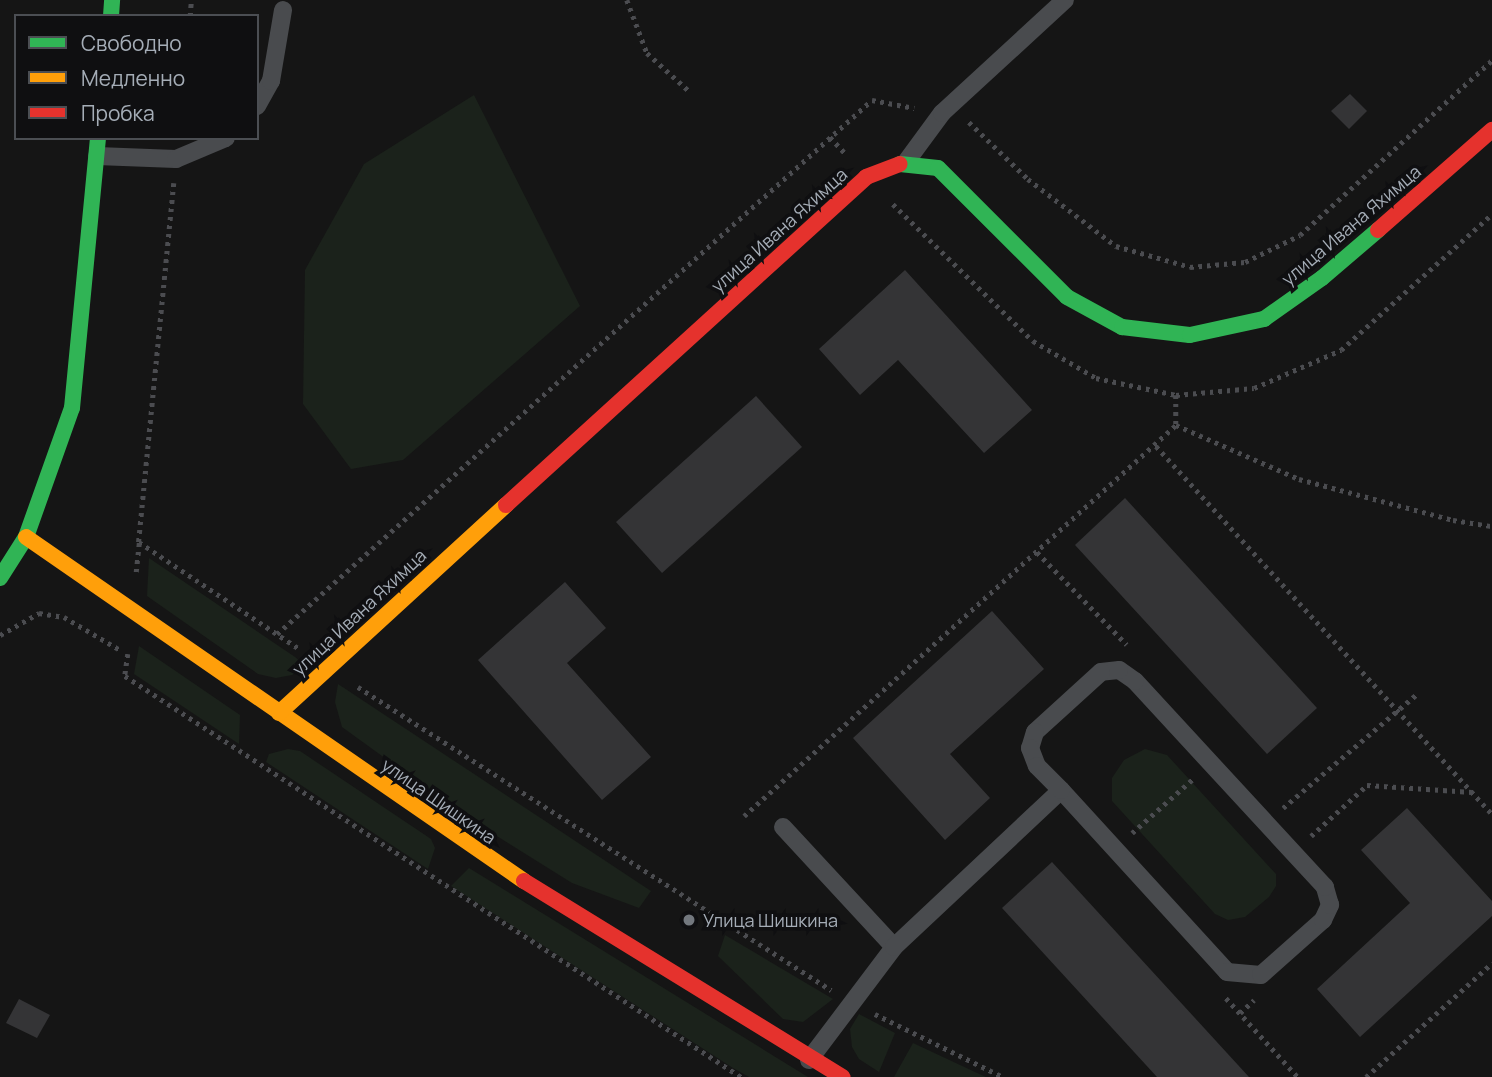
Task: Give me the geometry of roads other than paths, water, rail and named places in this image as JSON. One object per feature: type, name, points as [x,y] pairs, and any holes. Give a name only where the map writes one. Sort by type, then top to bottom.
[{"type":"street","name":"улица Ивана Яхимца","points":[[279,713],[325,666],[866,177],[906,162],[938,168],[1067,297],[1122,327],[1190,335],[1264,319],[1322,278],[1492,130]]},
{"type":"street","points":[[0,578],[26,537],[72,408],[98,147]]},
{"type":"street","name":"улица Шишкина","points":[[26,537],[460,840],[809,1060],[842,1077]]},
{"type":"lane","points":[[906,162],[942,113],[1065,0]]},
{"type":"lane","points":[[259,102],[271,81],[283,10]]},
{"type":"lane","points":[[98,147],[176,159],[221,140]]},
{"type":"lane","points":[[1119,670],[1135,681],[1325,887],[1330,905],[1323,920],[1261,975],[1227,972],[1061,790],[1037,766],[1030,748],[1035,732],[1101,672],[1119,670]]},
{"type":"lane","points":[[809,1060],[850,1002],[894,947],[1061,790]]},
{"type":"lane","points":[[783,827],[894,947]]},
{"type":"place","name":"Улица Шишкина","points":[[689,920]]}]
